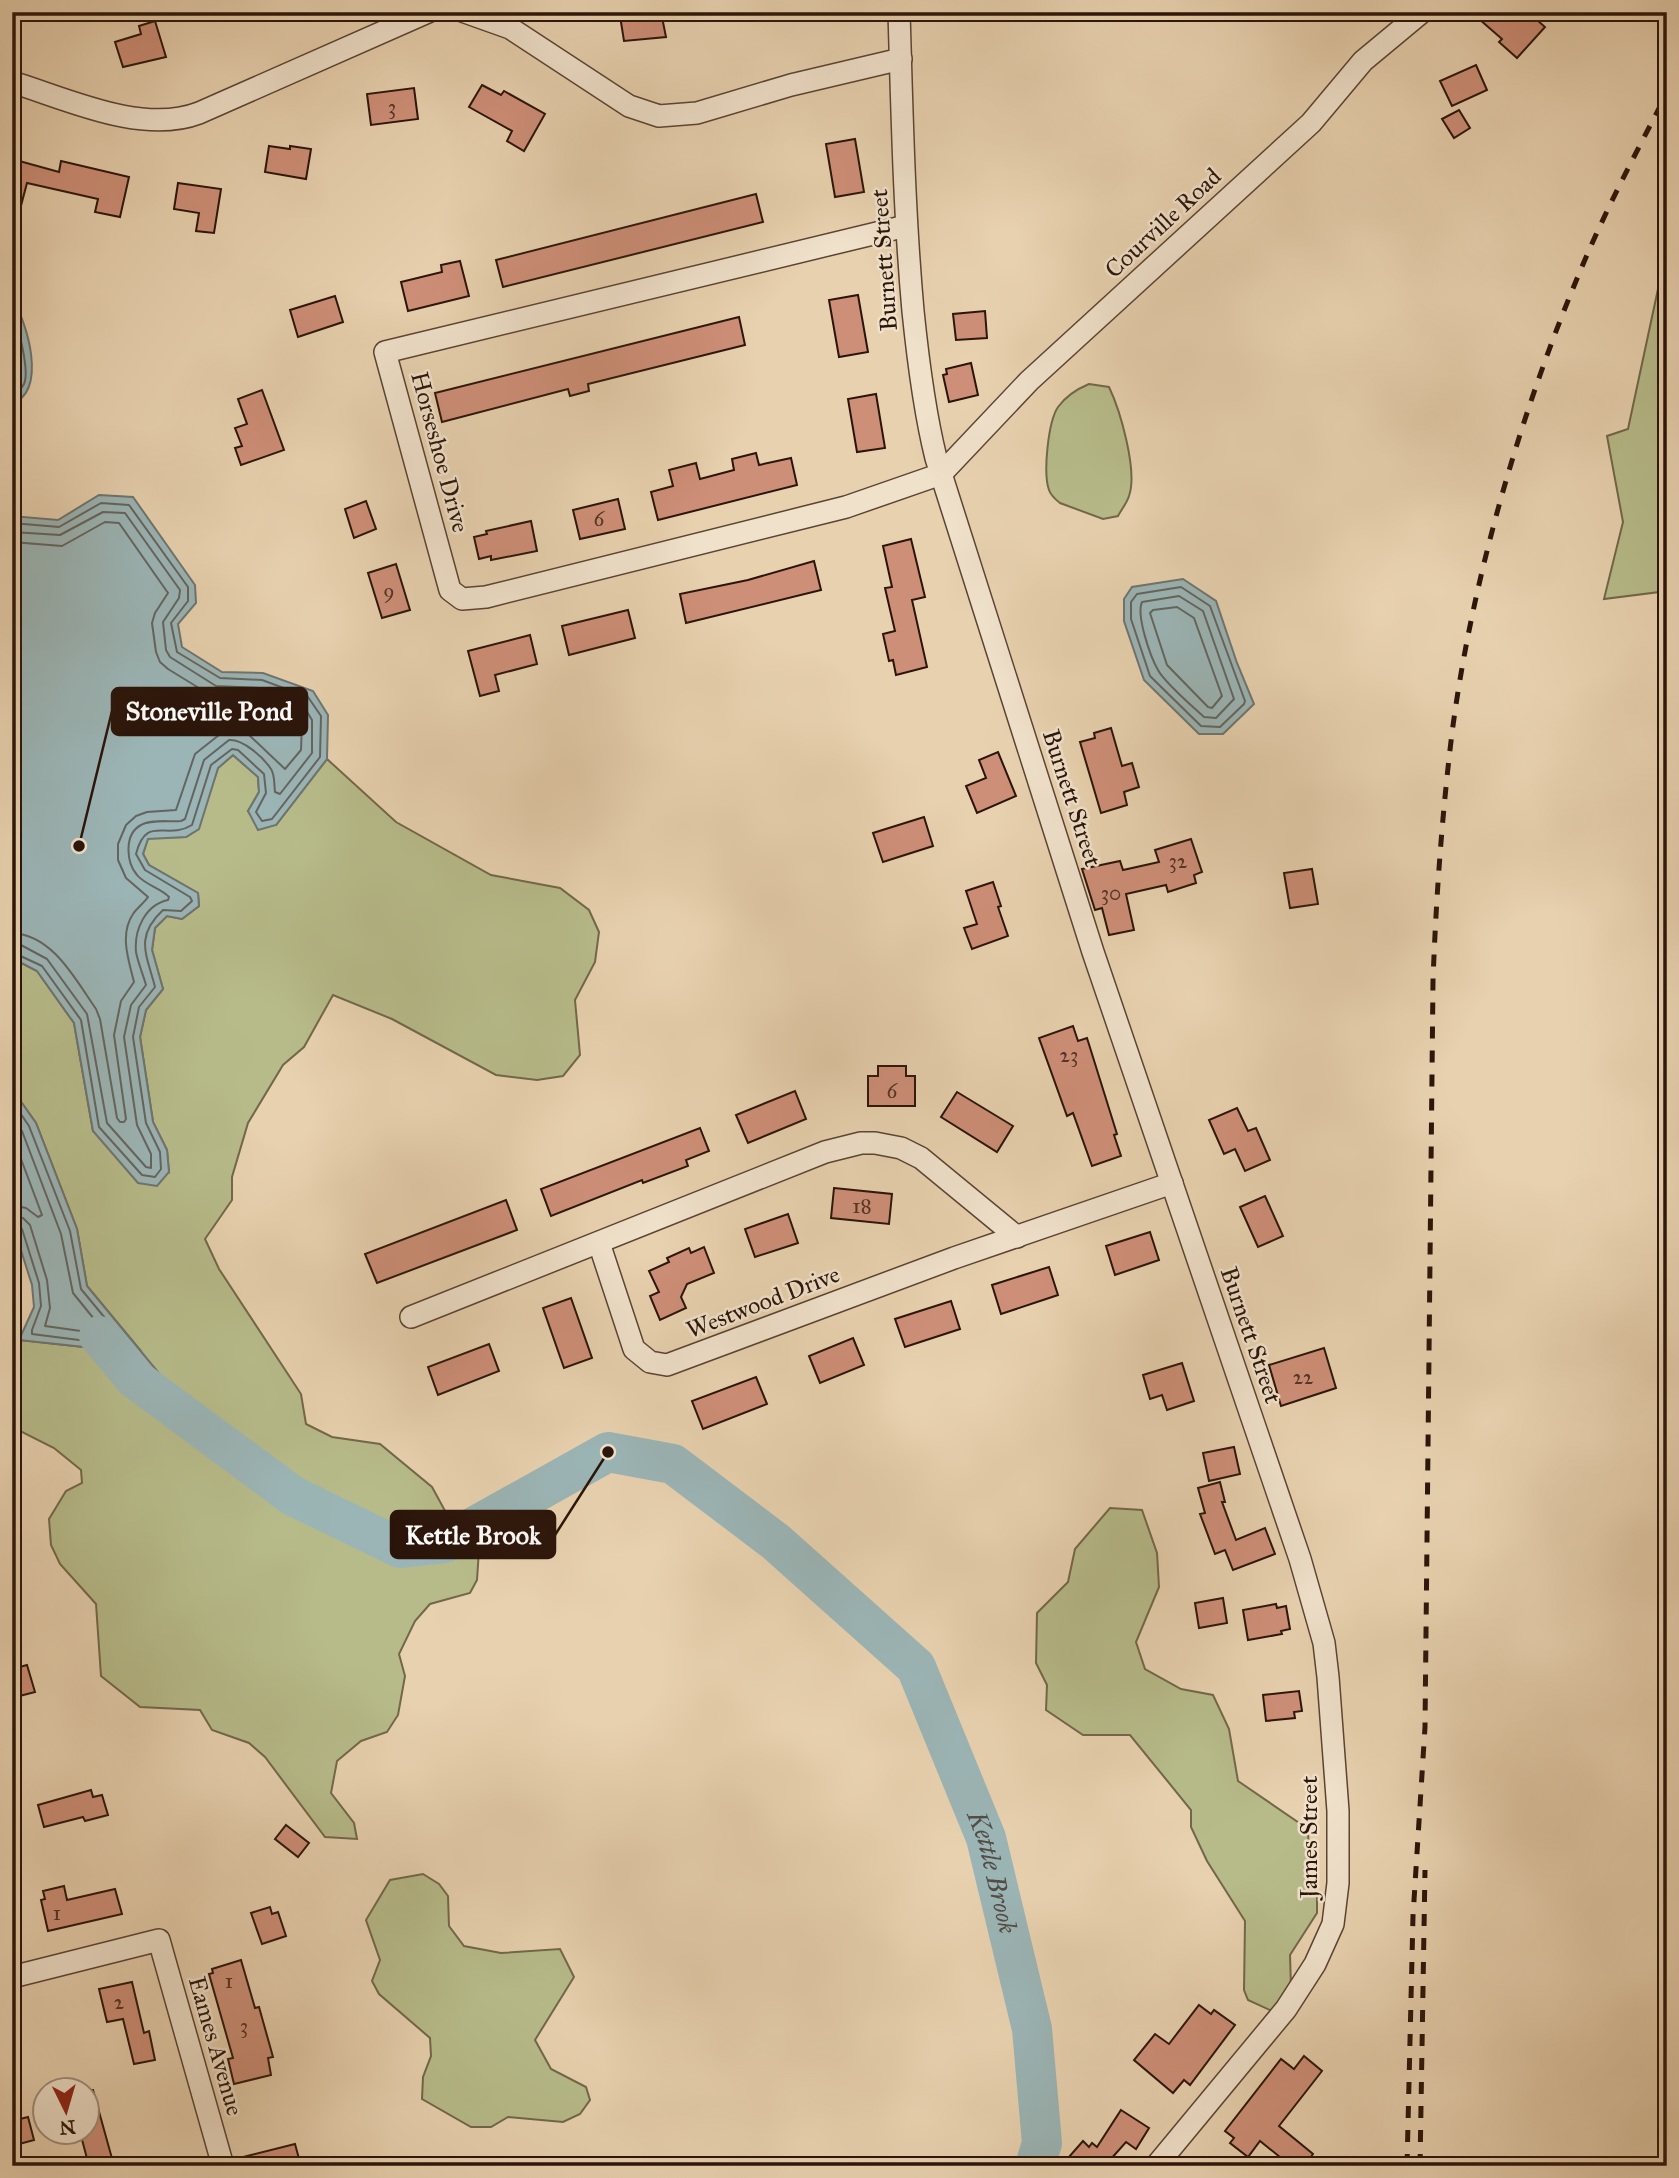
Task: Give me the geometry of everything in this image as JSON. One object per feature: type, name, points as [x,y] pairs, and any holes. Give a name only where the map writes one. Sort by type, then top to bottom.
[{"type":"street","points":[[12,82],[114,114],[152,119],[180,118],[199,113],[428,12]]},
{"type":"street","points":[[465,12],[510,28],[629,106],[659,116],[696,113],[790,85],[901,59]]},
{"type":"street","name":"Burnett Street","points":[[899,12],[906,226],[924,406],[940,474],[1093,952],[1306,1577]]},
{"type":"street","name":"Courville Road","points":[[940,474],[1029,381],[1311,123],[1363,61],[1422,12]]},
{"type":"street","name":"Horseshoe Drive","points":[[906,226],[386,352],[447,584],[453,594],[462,599],[486,597],[846,507],[940,474]]},
{"type":"street","points":[[411,1317],[825,1152],[861,1143],[901,1148],[921,1158],[1017,1237]]},
{"type":"street","name":"Westwood Drive","points":[[599,1243],[634,1349],[650,1362],[667,1365],[1172,1183]]},
{"type":"street","name":"James Street","points":[[1156,2166],[1286,2009],[1315,1964],[1333,1924],[1337,1904],[1338,1820],[1328,1677],[1324,1643],[1306,1577]]},
{"type":"street","name":"Eames Avenue","points":[[12,1978],[159,1940],[223,2166]]},
{"type":"green space","points":[[1667,247],[1667,591],[1604,599],[1623,522],[1607,436],[1628,429]]},
{"type":"green space","points":[[1089,384],[1109,387],[1123,425],[1130,457],[1129,496],[1118,516],[1103,519],[1060,503],[1051,494],[1047,482],[1048,448],[1054,414],[1068,396]]},
{"type":"green space","points":[[233,755],[258,777],[259,792],[248,811],[276,825],[327,759],[396,822],[491,875],[560,888],[589,910],[599,932],[595,962],[575,1000],[580,1055],[563,1076],[537,1080],[496,1075],[392,1019],[333,995],[304,1047],[283,1065],[248,1123],[232,1177],[232,1200],[205,1239],[219,1269],[301,1394],[306,1424],[332,1437],[380,1444],[432,1487],[450,1520],[479,1550],[477,1580],[470,1593],[430,1604],[415,1621],[399,1654],[405,1676],[398,1715],[387,1732],[361,1741],[337,1761],[331,1793],[354,1823],[357,1839],[325,1837],[265,1757],[249,1743],[212,1730],[200,1710],[140,1707],[101,1676],[96,1604],[60,1564],[51,1545],[49,1519],[66,1491],[82,1483],[81,1470],[54,1448],[12,1427],[12,1348],[19,1340],[84,1347],[135,1379],[141,1351],[87,1286],[77,1229],[36,1123],[12,1089],[12,958],[37,971],[74,1023],[93,1131],[169,1172],[167,1150],[153,1122],[140,1037],[146,1010],[163,989],[152,950],[155,928],[167,916],[182,919],[199,906],[198,893],[149,865],[143,854],[148,838],[186,837],[198,829],[218,768]]},
{"type":"green space","points":[[1110,1508],[1142,1510],[1157,1553],[1159,1587],[1136,1642],[1145,1669],[1181,1689],[1213,1695],[1229,1729],[1238,1781],[1308,1829],[1309,1857],[1317,1870],[1317,1913],[1290,1955],[1291,1987],[1272,2011],[1248,2000],[1244,1990],[1245,1921],[1207,1861],[1191,1827],[1191,1810],[1130,1735],[1083,1735],[1046,1710],[1047,1685],[1036,1663],[1037,1613],[1068,1582],[1075,1549]]},
{"type":"green space","points":[[423,1874],[439,1884],[448,1896],[449,1926],[464,1946],[501,1953],[560,1949],[574,1977],[535,2040],[551,2069],[586,2087],[590,2100],[580,2114],[563,2122],[508,2117],[491,2127],[471,2127],[422,2099],[423,2077],[431,2056],[430,2038],[379,1994],[372,1981],[380,1960],[366,1920],[390,1880]]},
{"type":"water","points":[[12,298],[28,338],[32,371],[23,396],[12,404]]},
{"type":"water","points":[[99,495],[133,497],[195,585],[196,603],[178,624],[182,647],[222,672],[263,673],[313,691],[328,715],[327,759],[276,825],[258,830],[248,811],[259,792],[258,777],[233,755],[218,768],[199,829],[186,837],[148,839],[143,854],[149,865],[198,893],[199,906],[182,919],[167,916],[155,928],[152,950],[163,989],[146,1010],[140,1037],[153,1122],[167,1150],[169,1172],[157,1186],[138,1183],[93,1131],[74,1023],[37,971],[12,958],[12,516],[58,520]]},
{"type":"water","points":[[1183,579],[1216,601],[1254,704],[1223,734],[1199,734],[1144,680],[1124,621],[1124,599],[1132,587]]},
{"type":"water","points":[[12,1089],[36,1123],[77,1229],[87,1286],[158,1372],[135,1379],[84,1347],[19,1340],[34,1307],[32,1285],[12,1222]]},
{"type":"building","points":[[638,12],[661,12],[666,37],[624,41],[620,16]]},
{"type":"building","points":[[1471,12],[1528,12],[1545,27],[1517,58],[1499,42],[1502,39]]},
{"type":"building","points":[[155,21],[166,57],[123,67],[115,42],[141,34],[139,26]]},
{"type":"building","points":[[1476,65],[1487,90],[1452,106],[1440,81]]},
{"type":"building","points":[[482,85],[501,95],[504,91],[545,114],[524,151],[507,141],[512,131],[469,107]]},
{"type":"building","points":[[414,88],[418,119],[371,125],[367,94]]},
{"type":"building","points":[[1459,110],[1470,128],[1454,138],[1442,119]]},
{"type":"building","points":[[855,139],[864,192],[835,197],[826,144]]},
{"type":"building","points":[[269,146],[311,149],[306,179],[265,172]]},
{"type":"building","points":[[12,159],[59,172],[61,161],[129,177],[120,217],[95,212],[98,199],[27,183],[18,217],[12,216]]},
{"type":"building","points":[[178,183],[221,189],[214,233],[196,231],[199,213],[174,209]]},
{"type":"building","points":[[756,194],[763,222],[503,287],[496,260]]},
{"type":"building","points":[[460,261],[469,296],[408,311],[401,282],[442,272],[441,265]]},
{"type":"building","points":[[858,295],[868,352],[839,357],[829,300]]},
{"type":"building","points":[[335,296],[343,322],[298,337],[290,310]]},
{"type":"building","points":[[985,311],[987,338],[956,340],[953,314]]},
{"type":"building","points":[[739,317],[745,345],[588,384],[589,391],[570,396],[568,389],[442,422],[435,393]]},
{"type":"building","points":[[971,363],[978,395],[949,402],[943,375],[947,374],[946,369]]},
{"type":"building","points":[[262,390],[284,450],[241,465],[235,448],[242,446],[235,428],[247,424],[238,399]]},
{"type":"building","points":[[876,394],[885,448],[857,452],[848,399]]},
{"type":"building","points":[[756,453],[759,465],[791,458],[797,485],[658,520],[651,492],[673,486],[669,470],[696,463],[700,479],[734,470],[732,459]]},
{"type":"building","points":[[618,499],[625,529],[580,539],[573,510]]},
{"type":"building","points":[[366,501],[376,529],[354,538],[345,509]]},
{"type":"building","points":[[531,521],[537,551],[491,560],[491,556],[479,559],[474,537],[487,534],[486,531]]},
{"type":"building","points":[[911,539],[925,597],[912,600],[927,667],[896,675],[893,660],[889,661],[883,634],[895,631],[885,588],[892,587],[883,546]]},
{"type":"building","points":[[814,561],[821,590],[686,623],[680,594],[748,580]]},
{"type":"building","points":[[396,564],[410,610],[382,618],[368,573]]},
{"type":"building","points":[[628,610],[635,638],[569,655],[562,626]]},
{"type":"building","points":[[530,635],[537,664],[495,675],[499,691],[480,696],[468,651]]},
{"type":"building","points":[[1111,728],[1122,766],[1132,763],[1139,787],[1124,792],[1127,805],[1101,813],[1080,742],[1095,738],[1094,733]]},
{"type":"building","points":[[998,752],[1016,796],[977,813],[966,786],[986,778],[979,760]]},
{"type":"building","points":[[924,817],[933,846],[883,862],[873,833]]},
{"type":"building","points":[[1191,839],[1202,872],[1194,875],[1196,883],[1168,892],[1166,885],[1126,894],[1134,930],[1109,935],[1102,908],[1095,910],[1082,869],[1120,861],[1123,870],[1159,862],[1155,850]]},
{"type":"building","points":[[1312,869],[1318,904],[1290,908],[1284,873]]},
{"type":"building","points":[[993,882],[1008,936],[972,949],[964,928],[977,924],[966,891]]},
{"type":"building","points":[[1073,1026],[1078,1041],[1087,1038],[1117,1134],[1114,1135],[1121,1156],[1092,1166],[1073,1113],[1067,1116],[1039,1038]]},
{"type":"building","points":[[878,1066],[906,1066],[906,1076],[915,1076],[915,1106],[868,1106],[868,1076],[878,1076]]},
{"type":"building","points":[[795,1091],[806,1119],[748,1143],[736,1115]]},
{"type":"building","points":[[957,1092],[1013,1126],[997,1152],[941,1117]]},
{"type":"building","points":[[1237,1108],[1248,1131],[1256,1128],[1270,1160],[1245,1171],[1235,1149],[1224,1154],[1209,1120]]},
{"type":"building","points":[[700,1128],[709,1151],[686,1160],[688,1166],[643,1183],[642,1180],[551,1216],[541,1189]]},
{"type":"building","points":[[834,1188],[892,1194],[889,1224],[831,1218]]},
{"type":"building","points":[[1265,1196],[1283,1236],[1258,1247],[1240,1207]]},
{"type":"building","points":[[506,1200],[517,1230],[377,1283],[365,1254]]},
{"type":"building","points":[[788,1214],[798,1243],[755,1257],[745,1229]]},
{"type":"building","points":[[1150,1232],[1159,1260],[1115,1275],[1106,1246]]},
{"type":"building","points":[[704,1247],[714,1273],[687,1284],[681,1297],[686,1308],[660,1320],[650,1296],[659,1292],[649,1271],[669,1262],[667,1258],[689,1248],[691,1253]]},
{"type":"building","points":[[1049,1267],[1058,1295],[1001,1314],[992,1285]]},
{"type":"building","points":[[571,1298],[592,1358],[564,1368],[543,1308]]},
{"type":"building","points":[[951,1301],[960,1329],[905,1347],[895,1319]]},
{"type":"building","points":[[853,1338],[864,1365],[820,1383],[809,1356]]},
{"type":"building","points":[[489,1344],[499,1371],[438,1395],[428,1367]]},
{"type":"building","points":[[1324,1348],[1336,1388],[1281,1406],[1269,1365]]},
{"type":"building","points":[[1182,1363],[1194,1401],[1167,1410],[1162,1395],[1150,1399],[1143,1375]]},
{"type":"building","points":[[756,1377],[767,1404],[703,1429],[692,1401]]},
{"type":"building","points":[[1234,1447],[1240,1474],[1209,1481],[1203,1453]]},
{"type":"building","points":[[1220,1482],[1225,1502],[1222,1502],[1236,1540],[1265,1528],[1275,1554],[1233,1570],[1225,1550],[1215,1554],[1200,1514],[1205,1513],[1198,1488]]},
{"type":"building","points":[[1223,1598],[1227,1623],[1199,1628],[1195,1603]]},
{"type":"building","points":[[1276,1604],[1277,1608],[1286,1606],[1290,1629],[1281,1631],[1282,1634],[1248,1640],[1243,1610]]},
{"type":"building","points":[[27,1665],[35,1692],[12,1698],[12,1669]]},
{"type":"building","points":[[1299,1691],[1302,1711],[1294,1712],[1295,1718],[1266,1721],[1263,1695]]},
{"type":"building","points":[[91,1790],[93,1797],[102,1795],[108,1815],[85,1821],[83,1817],[44,1827],[38,1805]]},
{"type":"building","points":[[286,1825],[309,1843],[298,1857],[275,1839]]},
{"type":"building","points":[[64,1886],[67,1900],[115,1889],[122,1914],[48,1931],[41,1900],[45,1899],[43,1891]]},
{"type":"building","points":[[270,1907],[272,1914],[278,1912],[286,1936],[262,1944],[251,1913]]},
{"type":"building","points":[[241,1960],[255,2008],[259,2007],[273,2057],[268,2058],[271,2075],[234,2084],[228,2059],[233,2058],[209,1974],[213,1973],[212,1969]]},
{"type":"building","points":[[132,1982],[144,2033],[149,2031],[155,2060],[134,2064],[123,2019],[107,2022],[99,1989]]},
{"type":"building","points":[[1199,2005],[1211,2014],[1214,2010],[1235,2025],[1190,2085],[1184,2080],[1173,2093],[1134,2060],[1155,2034],[1169,2044]]},
{"type":"building","points":[[1304,2056],[1322,2071],[1279,2126],[1313,2154],[1304,2166],[1291,2166],[1260,2141],[1248,2157],[1230,2143],[1234,2138],[1225,2131],[1281,2059],[1294,2069]]},
{"type":"building","points":[[1121,2110],[1149,2128],[1136,2149],[1126,2142],[1110,2160],[1117,2166],[1073,2166],[1075,2163],[1068,2158],[1083,2141],[1089,2147],[1092,2143],[1097,2147]]},
{"type":"building","points":[[28,2117],[32,2141],[12,2146],[12,2121]]},
{"type":"building","points":[[102,2122],[113,2162],[89,2166],[84,2146],[102,2146]]},
{"type":"building","points":[[295,2144],[301,2166],[236,2166],[235,2159]]},
{"type":"waterway","name":"Kettle Brook","points":[[99,1336],[135,1379],[293,1496],[400,1548],[445,1543],[608,1452],[673,1464],[776,1542],[916,1667],[986,1838],[1032,2029],[1042,2143],[1035,2166]]},
{"type":"railway","points":[[1407,2166],[1413,1916],[1425,1727],[1433,981],[1440,857],[1452,733],[1472,616],[1486,556],[1538,380],[1591,247],[1667,93]]},
{"type":"railway","points":[[1420,2166],[1425,1870]]},
{"type":"place","name":"Stoneville Pond","points":[[79,846]]},
{"type":"place","name":"Kettle Brook","points":[[608,1452]]}]
